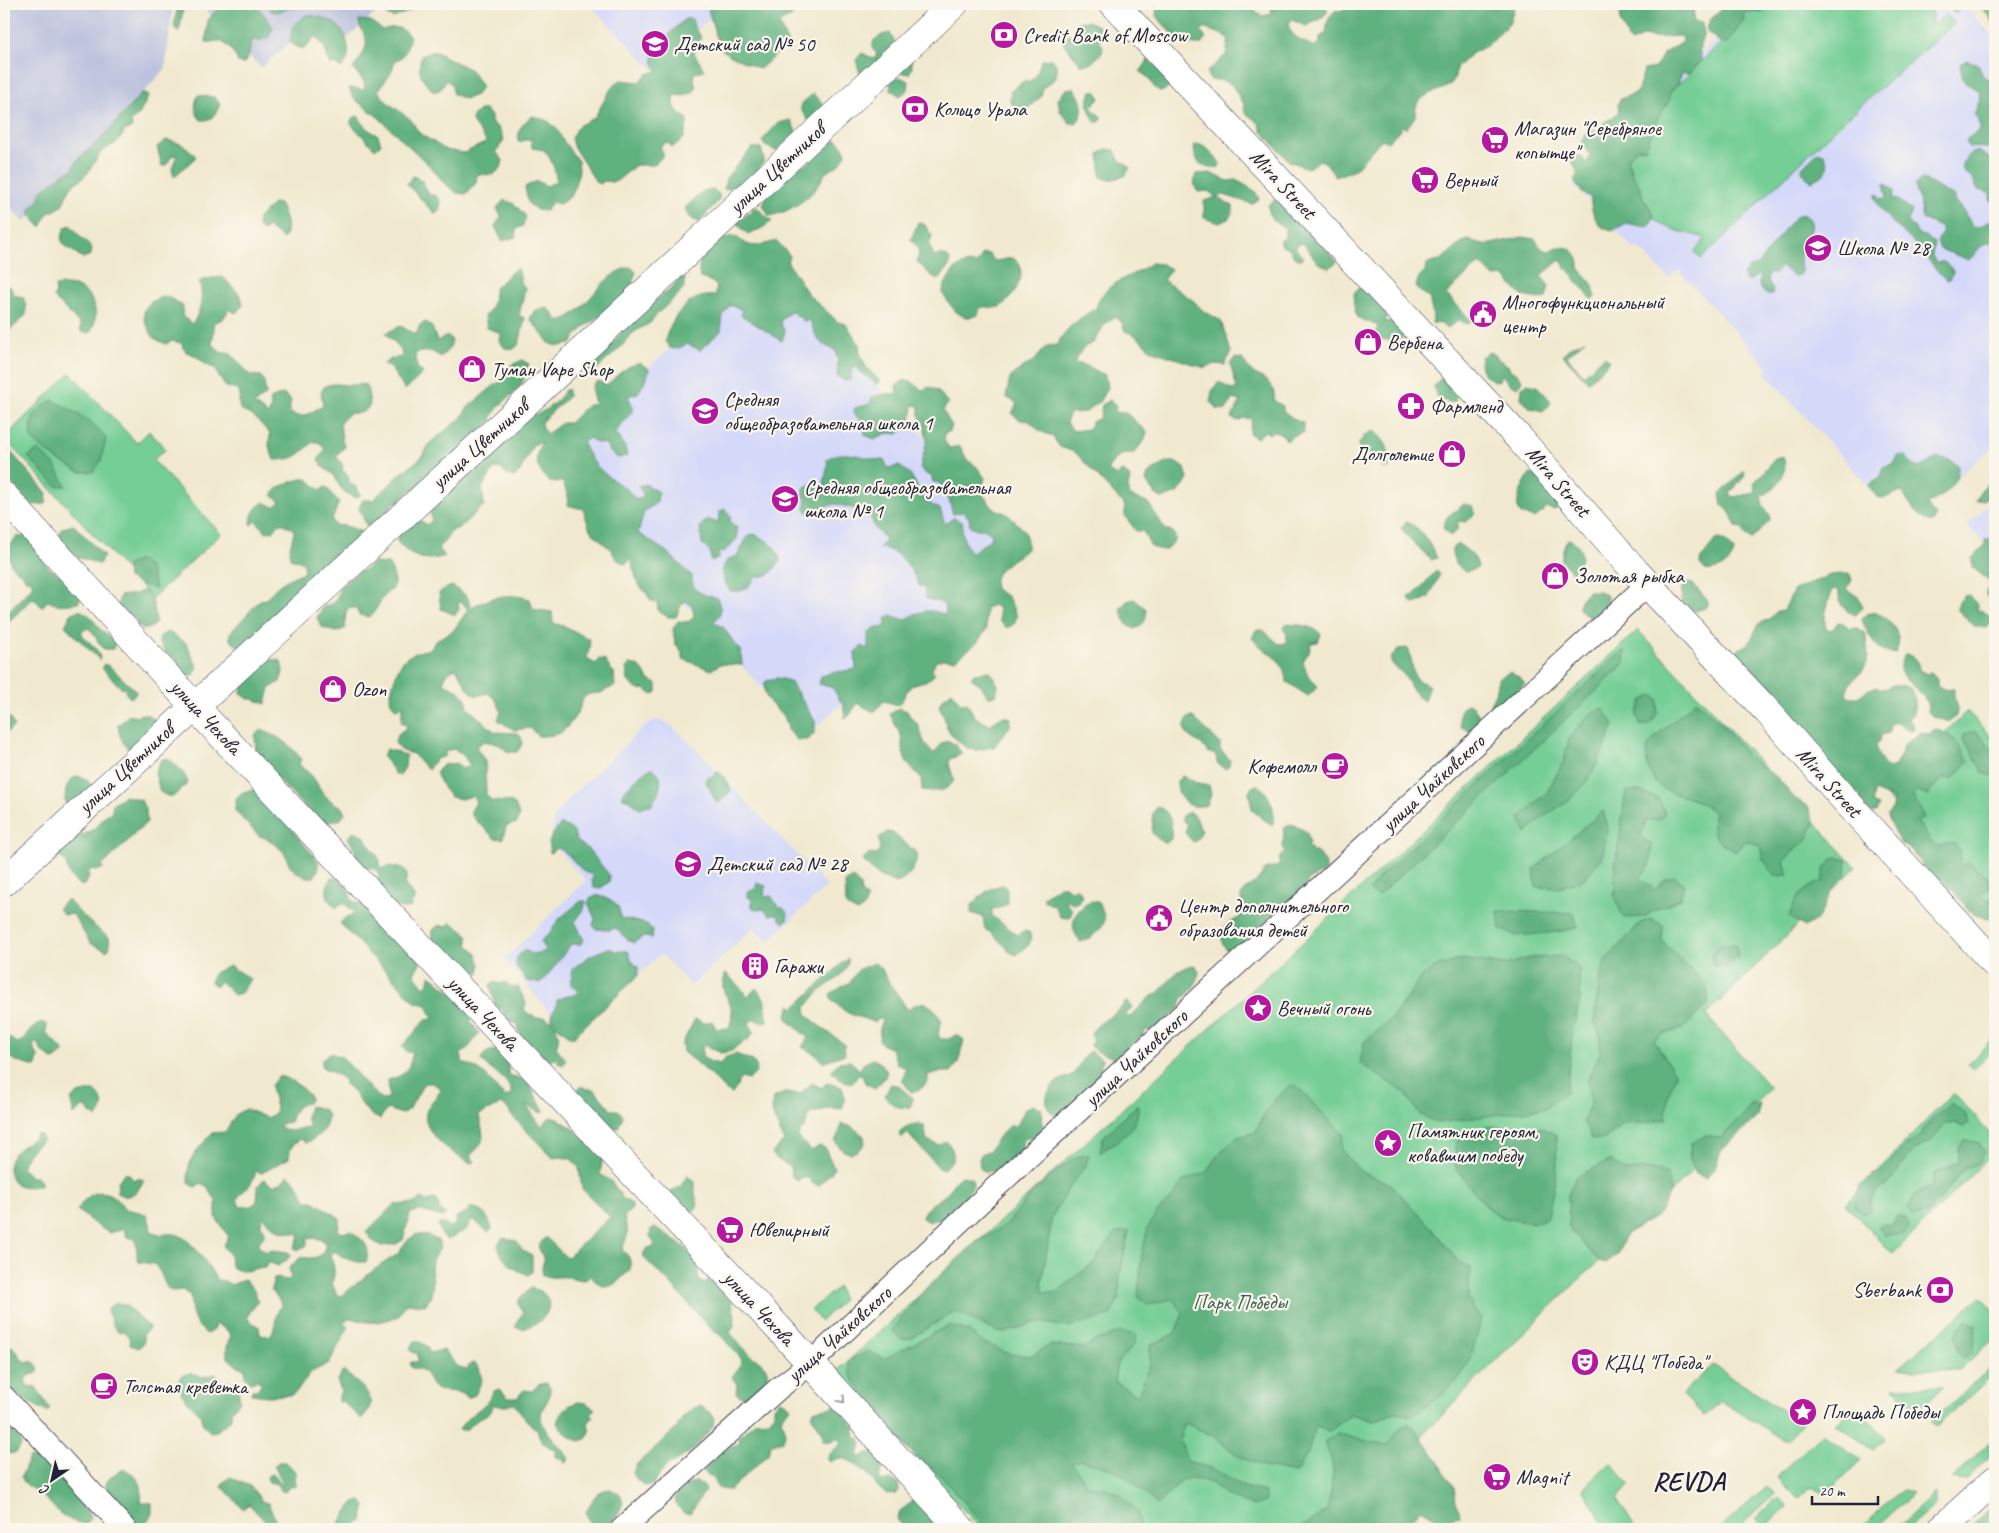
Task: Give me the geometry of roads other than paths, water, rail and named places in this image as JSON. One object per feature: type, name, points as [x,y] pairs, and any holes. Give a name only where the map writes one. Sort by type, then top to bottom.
[{"type":"street","name":"улица Цветников","points":[[4,882],[543,387],[954,4]]},
{"type":"street","name":"Mira Street","points":[[1114,4],[1520,438],[1648,584],[1768,712],[1844,799],[1995,964]]},
{"type":"street","name":"улица Чехова","points":[[4,496],[194,706],[756,1304],[961,1529]]},
{"type":"street","name":"улица Чайковского","points":[[622,1529],[780,1387],[810,1364],[995,1188],[1648,584]]},
{"type":"street","points":[[4,1396],[125,1529]]},
{"type":"street","points":[[1941,1529],[1995,1480]]},
{"type":"place","name":"Credit Bank of Moscow","points":[[1004,35]]},
{"type":"place","name":"Детский сад № 50","points":[[655,44]]},
{"type":"place","name":"Кольцо Урала","points":[[915,109]]},
{"type":"place","name":"Магазин \"Серебряное копытце\"","points":[[1495,140]]},
{"type":"place","name":"Верный","points":[[1425,180]]},
{"type":"place","name":"Школа № 28","points":[[1818,248]]},
{"type":"place","name":"Многофункциональный центр","points":[[1483,314]]},
{"type":"place","name":"Вербена","points":[[1368,342]]},
{"type":"place","name":"Туман Vape Shop","points":[[472,369]]},
{"type":"place","name":"Фармленд","points":[[1411,406]]},
{"type":"place","name":"Средняя общеобразовательная школа 1","points":[[705,411]]},
{"type":"place","name":"Долголетие","points":[[1452,454]]},
{"type":"place","name":"Средняя общеобразовательная школа № 1","points":[[785,499]]},
{"type":"place","name":"Золотая рыбка","points":[[1555,576]]},
{"type":"place","name":"Ozon","points":[[333,689]]},
{"type":"place","name":"Кофемолл","points":[[1335,766]]},
{"type":"place","name":"Детский сад № 28","points":[[688,864]]},
{"type":"place","name":"Центр дополнительного образования детей","points":[[1159,918]]},
{"type":"place","name":"Гаражи","points":[[755,966]]},
{"type":"place","name":"Вечный огонь","points":[[1258,1008]]},
{"type":"place","name":"Памятник героям, ковавшим победу","points":[[1388,1143]]},
{"type":"place","name":"Ювелирный","points":[[730,1230]]},
{"type":"place","name":"Sberbank","points":[[1940,1290]]},
{"type":"place","name":"КДЦ \"Победа\"","points":[[1585,1362]]},
{"type":"place","name":"Толстая креветка","points":[[104,1386]]},
{"type":"place","name":"Площадь Победы","points":[[1803,1412]]},
{"type":"place","name":"Magnit","points":[[1497,1477]]},
{"type":"district","name":"REVDA","points":[[1689,1481]]},
{"type":"park label","name":"Парк Победы","points":[[1240,1302]]}]
